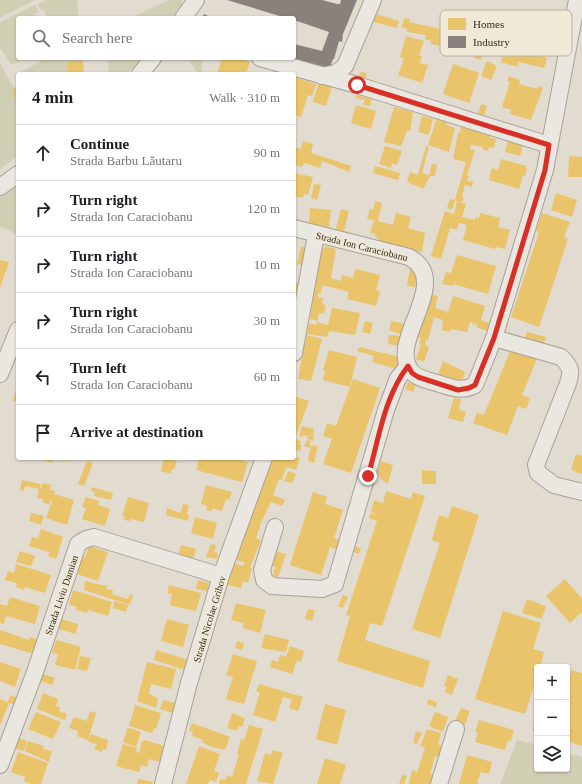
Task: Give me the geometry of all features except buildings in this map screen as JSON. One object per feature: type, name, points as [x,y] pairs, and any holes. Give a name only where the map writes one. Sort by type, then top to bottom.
[{"type":"street","points":[[184,16],[196,0]]},
{"type":"street","points":[[322,76],[336,73],[345,66],[373,0]]},
{"type":"street","points":[[572,21],[576,0]]},
{"type":"street","points":[[275,527],[262,570],[264,580],[272,586],[322,589],[335,584],[386,410],[398,378],[408,366],[412,373],[418,377],[458,390],[469,388],[478,381],[494,338],[545,170],[566,56]]},
{"type":"street","points":[[142,72],[151,60]]},
{"type":"street","points":[[267,60],[549,145]]},
{"type":"street","points":[[0,187],[16,175]]},
{"type":"street","name":"Strada Ion Caraciobanu","points":[[296,229],[316,235],[409,257],[416,261],[423,269],[426,279],[408,345],[406,355],[408,366]]},
{"type":"street","points":[[296,342],[316,235]]},
{"type":"street","points":[[0,374],[16,335]]},
{"type":"street","points":[[494,338],[561,357],[569,365],[571,375],[536,465],[538,473],[554,485],[582,492]]},
{"type":"street","name":"Strada Nicolae Gribov","points":[[163,784],[189,683],[222,576],[263,460]]},
{"type":"street","name":"Strada Liviu Damian","points":[[0,765],[35,672],[78,544],[86,539],[94,537],[222,576]]},
{"type":"street","points":[[439,784],[456,729]]},
{"type":"green space","points":[[0,0],[35,0],[0,18]]},
{"type":"green space","points":[[46,0],[77,0],[79,16],[46,16],[43,9],[41,10],[37,5]]},
{"type":"green space","points":[[169,0],[182,0],[182,6],[176,16],[135,16]]},
{"type":"green space","points":[[35,5],[39,12],[35,14],[36,16],[16,16],[16,60],[21,60],[12,65],[0,48],[0,22]]},
{"type":"green space","points":[[42,60],[82,60],[83,72],[21,72]]},
{"type":"green space","points":[[108,60],[140,60],[129,72],[109,72]]},
{"type":"green space","points":[[189,60],[202,60],[202,72],[196,72]]},
{"type":"green space","points":[[0,63],[16,91],[16,157],[0,169]]},
{"type":"green space","points":[[16,184],[16,234],[0,226],[0,195]]},
{"type":"green space","points":[[517,740],[534,744],[534,772],[570,772],[570,754],[582,757],[582,784],[500,784]]},
{"type":"route","points":[[357,85],[549,145],[545,170],[494,338],[478,381],[475,385],[469,388],[458,390],[418,377],[412,373],[408,366],[398,378],[386,410],[368,476]]}]
